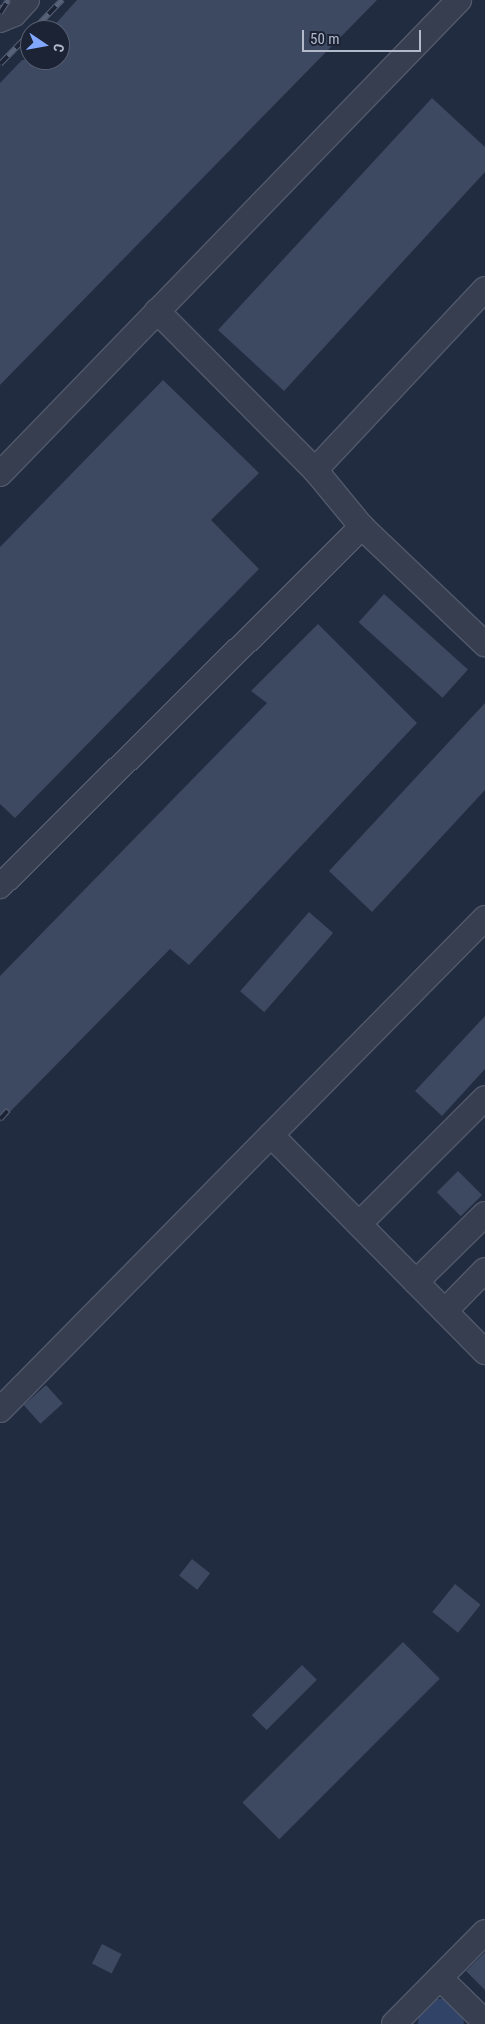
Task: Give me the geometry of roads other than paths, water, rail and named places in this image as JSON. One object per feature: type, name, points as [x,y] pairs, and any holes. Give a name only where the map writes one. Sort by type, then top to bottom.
[{"type":"lane","points":[[0,20],[14,14],[27,0]]},
{"type":"lane","points":[[0,474],[459,0]]},
{"type":"lane","points":[[315,470],[485,289]]},
{"type":"lane","points":[[158,311],[315,470],[362,526],[485,644]]},
{"type":"lane","points":[[0,886],[362,526]]},
{"type":"lane","points":[[0,1410],[485,918]]},
{"type":"lane","points":[[359,1224],[485,1098]]},
{"type":"lane","points":[[271,1135],[485,1352]]},
{"type":"lane","points":[[416,1282],[485,1214]]},
{"type":"lane","points":[[444,1311],[485,1270]]},
{"type":"lane","points":[[394,2024],[485,1932]]},
{"type":"lane","points":[[440,1978],[485,2022]]},
{"type":"water","points":[[445,1999],[463,2014],[464,2024],[418,2024],[419,2014],[429,2002]]},
{"type":"railway","points":[[0,13],[8,0]]},
{"type":"railway","points":[[43,20],[62,0]]},
{"type":"railway","points":[[0,64],[20,43]]},
{"type":"railway","points":[[0,1119],[8,1110]]}]
